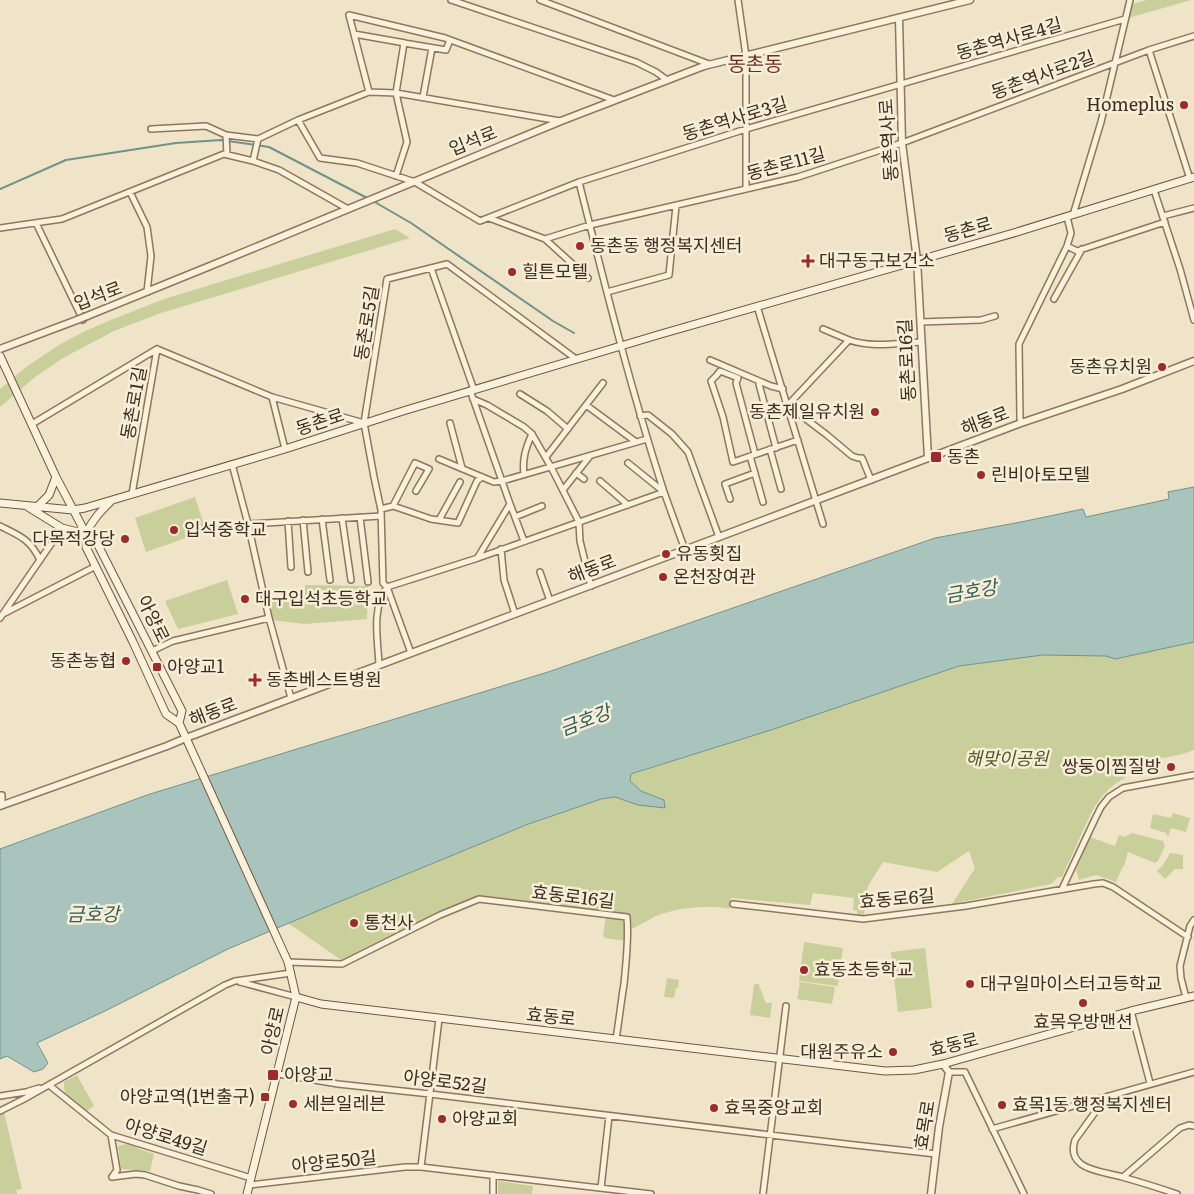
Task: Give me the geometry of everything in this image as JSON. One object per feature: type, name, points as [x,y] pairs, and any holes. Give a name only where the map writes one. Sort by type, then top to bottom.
[{"type":"main road","name":"동촌로","points":[[0,503],[73,510],[85,508],[285,449],[472,390],[1070,216],[1192,178]]},
{"type":"main road","name":"아양로","points":[[0,356],[56,477],[86,534],[86,547],[166,714],[179,723],[288,962],[296,997],[247,1194]]},
{"type":"main road","points":[[37,507],[49,495],[56,477]]},
{"type":"main road","points":[[26,506],[62,528],[86,534],[97,515],[112,500]]},
{"type":"main road","name":"아양로","points":[[86,534],[95,539],[182,711],[179,723]]},
{"type":"main road","name":"효동로","points":[[296,997],[321,1004],[439,1019],[885,1071],[914,1070],[943,1064],[1131,1011],[1194,996]]},
{"type":"street","points":[[450,0],[636,62],[667,80]]},
{"type":"street","points":[[540,0],[710,64]]},
{"type":"street","points":[[738,0],[746,56],[746,189]]},
{"type":"street","name":"입석로","points":[[0,350],[83,319],[561,121],[710,64],[970,0]]},
{"type":"street","points":[[1021,423],[1019,344],[1067,246],[1071,233],[1070,216],[1101,122],[1130,0]]},
{"type":"street","points":[[368,92],[349,15],[450,40],[615,100]]},
{"type":"street","name":"동촌역사로","points":[[899,18],[902,142],[917,260]]},
{"type":"street","name":"동촌역사로4길","points":[[901,85],[1125,19]]},
{"type":"street","points":[[354,34],[446,50],[450,40]]},
{"type":"street","name":"동촌역사로2길","points":[[902,142],[1149,50],[1194,36]]},
{"type":"street","points":[[396,176],[407,142],[396,93],[405,43]]},
{"type":"street","points":[[423,97],[432,48]]},
{"type":"street","points":[[1149,50],[1192,178]]},
{"type":"street","name":"동촌역사로3길","points":[[415,182],[480,221],[579,182],[746,129],[901,85]]},
{"type":"street","points":[[151,129],[206,126],[226,135],[258,139],[298,120],[368,92],[396,93],[423,97],[561,121]]},
{"type":"street","points":[[298,120],[320,158],[357,163],[415,182]]},
{"type":"street","points":[[226,135],[227,154]]},
{"type":"street","points":[[253,161],[258,139]]},
{"type":"street","name":"동촌로11길","points":[[545,240],[590,226],[798,177],[902,142]]},
{"type":"street","points":[[0,228],[62,219],[224,154],[279,170],[348,210]]},
{"type":"street","points":[[579,182],[640,416],[664,492],[686,550]]},
{"type":"street","points":[[1154,190],[1180,269],[1194,320]]},
{"type":"street","points":[[130,192],[147,227],[151,256],[147,292]]},
{"type":"street","points":[[607,292],[669,275],[676,206]]},
{"type":"street","points":[[1067,246],[1077,251],[1194,208]]},
{"type":"street","points":[[488,218],[545,240],[588,278]]},
{"type":"street","points":[[36,223],[83,319]]},
{"type":"street","points":[[1054,299],[1082,249]]},
{"type":"street","name":"동촌로16길","points":[[917,260],[928,458]]},
{"type":"street","points":[[524,541],[474,399],[431,268],[448,264],[576,359]]},
{"type":"street","name":"동촌로5길","points":[[364,423],[387,280],[431,268]]},
{"type":"street","points":[[1054,272],[1066,278]]},
{"type":"street","points":[[757,306],[823,524]]},
{"type":"street","points":[[920,322],[981,320],[995,316]]},
{"type":"street","points":[[823,328],[860,344],[921,342]]},
{"type":"street","points":[[788,404],[849,340]]},
{"type":"street","points":[[32,424],[157,349]]},
{"type":"street","name":"동촌로1길","points":[[132,494],[157,349],[272,396],[364,423]]},
{"type":"street","points":[[710,360],[771,386],[783,389]]},
{"type":"street","name":"해동로","points":[[1,805],[167,746],[1021,423],[1113,392],[1194,361]]},
{"type":"street","points":[[763,502],[755,474],[752,455],[736,383],[738,378],[720,371],[711,381],[733,462],[752,455],[798,440]]},
{"type":"street","points":[[759,381],[781,489]]},
{"type":"street","points":[[546,458],[603,383]]},
{"type":"street","points":[[520,394],[548,411],[568,429]]},
{"type":"street","points":[[272,396],[285,449]]},
{"type":"street","points":[[474,399],[488,405],[532,434],[579,522],[580,540],[591,586]]},
{"type":"street","points":[[586,405],[636,442]]},
{"type":"street","points":[[790,412],[794,410],[852,456],[862,458],[870,480]]},
{"type":"street","points":[[640,416],[648,415],[658,422],[688,452],[719,537]]},
{"type":"street","points":[[364,423],[381,509],[383,583],[387,587],[411,653]]},
{"type":"street","points":[[450,423],[462,468]]},
{"type":"street","points":[[524,474],[526,448],[532,434]]},
{"type":"street","points":[[439,458],[494,482],[647,439]]},
{"type":"street","points":[[563,490],[590,456]]},
{"type":"street","points":[[393,506],[415,462],[429,469],[416,492]]},
{"type":"street","points":[[232,464],[248,524],[269,618],[291,698]]},
{"type":"street","points":[[628,464],[664,492]]},
{"type":"street","points":[[576,473],[584,479]]},
{"type":"street","points":[[730,499],[725,484],[755,474]]},
{"type":"street","points":[[381,509],[393,506],[431,519],[458,523],[478,481],[482,477]]},
{"type":"street","points":[[600,481],[628,505]]},
{"type":"street","points":[[439,520],[460,482]]},
{"type":"street","points":[[379,665],[376,622],[382,595],[387,587],[478,558],[664,492]]},
{"type":"street","points":[[478,558],[510,504]]},
{"type":"street","points":[[515,517],[542,506]]},
{"type":"street","points":[[248,524],[381,516]]},
{"type":"street","points":[[360,517],[368,582]]},
{"type":"street","points":[[342,518],[350,580]]},
{"type":"street","points":[[322,519],[330,580]]},
{"type":"street","points":[[303,520],[308,572]]},
{"type":"street","points":[[288,521],[290,567]]},
{"type":"street","points":[[0,526],[30,543],[40,560]]},
{"type":"street","points":[[1,615],[62,528]]},
{"type":"street","points":[[501,549],[504,580],[515,614]]},
{"type":"street","points":[[1,615],[96,566]]},
{"type":"street","points":[[540,572],[550,601]]},
{"type":"street","points":[[152,651],[173,641],[269,618]]},
{"type":"street","points":[[1062,889],[1101,807],[1109,797],[1123,788],[1194,775]]},
{"type":"street","points":[[0,796],[2,795],[1,805]]},
{"type":"street","name":"효동로6길","points":[[733,904],[863,918],[966,906],[1103,883],[1113,887],[1188,937]]},
{"type":"street","name":"효동로16길","points":[[288,962],[342,964],[441,915],[479,899],[627,917],[626,963],[616,1039]]},
{"type":"street","points":[[1186,998],[1180,966],[1190,926],[1194,920]]},
{"type":"street","points":[[0,1111],[225,985],[238,981],[291,973]]},
{"type":"street","points":[[238,981],[296,997]]},
{"type":"street","points":[[763,1194],[786,1006]]},
{"type":"street","points":[[1131,1011],[1150,1083]]},
{"type":"street","points":[[421,1167],[439,1019]]},
{"type":"street","points":[[943,1064],[949,1072]]},
{"type":"street","name":"효동로","points":[[949,1072],[965,1072],[992,1129]]},
{"type":"street","name":"효목로","points":[[931,1194],[939,1127],[949,1072]]},
{"type":"street","points":[[1024,1194],[992,1129],[1194,1072]]},
{"type":"street","name":"아양로52길","points":[[278,1074],[338,1084],[936,1154]]},
{"type":"street","points":[[0,1096],[26,1092],[49,1085]]},
{"type":"street","name":"아양로49길","points":[[49,1085],[111,1135],[250,1181]]},
{"type":"street","points":[[1107,1097],[1075,1140],[1073,1148],[1075,1157],[1081,1164],[1090,1169],[1123,1177],[1174,1194]]},
{"type":"street","points":[[600,1188],[609,1116]]},
{"type":"street","points":[[1123,1177],[1180,1128],[1189,1125],[1194,1126]]},
{"type":"street","points":[[111,1135],[117,1170],[112,1177],[136,1174],[145,1175],[211,1194]]},
{"type":"street","name":"아양로50길","points":[[250,1181],[421,1167],[651,1194]]},
{"type":"street","points":[[493,1175],[493,1194]]},
{"type":"green space","points":[[1147,0],[1191,0],[1125,19],[1129,5]]},
{"type":"green space","points":[[395,229],[410,238],[161,313],[114,331],[63,358],[35,377],[0,407],[0,389],[26,367],[59,345],[85,331],[164,299]]},
{"type":"green space","points":[[195,497],[206,531],[146,552],[135,518]]},
{"type":"green space","points":[[227,580],[238,614],[178,629],[165,601]]},
{"type":"green space","points":[[305,585],[368,586],[367,619],[305,624],[271,620],[272,598],[296,604],[305,602]]},
{"type":"green space","name":"해맞이공원","points":[[1194,642],[1194,750],[1169,757],[1125,761],[1125,778],[1109,789],[1098,802],[1062,877],[1058,877],[1051,884],[952,904],[975,868],[969,851],[937,872],[883,862],[868,886],[864,915],[857,915],[857,910],[853,910],[854,898],[813,893],[810,905],[731,898],[729,909],[702,907],[673,911],[656,916],[632,929],[631,916],[484,897],[429,917],[341,960],[288,923],[517,829],[601,799],[615,797],[638,805],[664,800],[641,791],[630,781],[630,775],[771,730],[959,666],[1043,655],[1106,656],[1115,659]]},
{"type":"green space","points":[[1173,813],[1190,818],[1186,832],[1171,828],[1168,837],[1166,833],[1150,828],[1153,814],[1171,818]]},
{"type":"green space","points":[[1132,833],[1163,841],[1165,846],[1158,861],[1155,863],[1128,852],[1116,882],[1096,875],[1079,880],[1076,870],[1090,837],[1115,846],[1119,835],[1125,837]]},
{"type":"green space","points":[[1170,853],[1183,855],[1183,869],[1175,869],[1165,879],[1157,871]]},
{"type":"green space","points":[[606,917],[623,919],[626,923],[625,941],[605,938],[603,935]]},
{"type":"green space","points":[[804,942],[843,948],[838,986],[799,981]]},
{"type":"green space","points":[[925,948],[932,1008],[898,1012],[891,952]]},
{"type":"green space","points":[[667,978],[679,980],[674,998],[664,997]]},
{"type":"green space","points":[[800,982],[835,987],[832,1004],[797,999]]},
{"type":"green space","points":[[758,983],[766,1003],[772,1003],[770,1018],[750,1015],[754,985]]},
{"type":"green space","points":[[77,1075],[94,1106],[87,1111],[66,1095],[64,1089],[64,1082]]},
{"type":"green space","points":[[4,1112],[22,1189],[16,1190],[17,1194],[0,1194],[0,1113]]},
{"type":"green space","points":[[130,1143],[139,1149],[154,1154],[150,1171],[121,1169],[118,1146]]},
{"type":"green space","points":[[498,1181],[533,1186],[532,1194],[498,1194]]},
{"type":"water","name":"금호강","points":[[1194,487],[1194,642],[1115,659],[1106,656],[1043,655],[959,666],[771,730],[631,774],[630,781],[641,791],[664,800],[665,808],[638,805],[615,797],[601,799],[526,825],[228,949],[37,1043],[48,1063],[43,1069],[34,1072],[7,1056],[0,1059],[0,849],[147,795],[548,672],[935,538],[1083,509],[1086,517],[1169,499],[1168,492]]},
{"type":"waterway","points":[[0,189],[66,160],[176,143],[221,140],[269,147],[369,199]]},
{"type":"waterway","points":[[373,201],[411,223],[553,321],[574,333]]},
{"type":"place","name":"Homeplus","points":[[1184,105]]},
{"type":"place","name":"동촌동 행정복지센터","points":[[580,246]]},
{"type":"place","name":"대구동구보건소","points":[[808,261]]},
{"type":"place","name":"힐튼모텔","points":[[512,272]]},
{"type":"place","name":"동촌유치원","points":[[1162,367]]},
{"type":"place","name":"동촌제일유치원","points":[[875,412]]},
{"type":"place","name":"동촌","points":[[936,457]]},
{"type":"place","name":"린비아토모텔","points":[[981,475]]},
{"type":"place","name":"입석중학교","points":[[174,530]]},
{"type":"place","name":"다목적강당","points":[[125,539]]},
{"type":"place","name":"유동횟집","points":[[666,554]]},
{"type":"place","name":"온천장여관","points":[[663,577]]},
{"type":"place","name":"대구입석초등학교","points":[[245,599]]},
{"type":"place","name":"동촌농협","points":[[126,661]]},
{"type":"place","name":"아양교1","points":[[157,667]]},
{"type":"place","name":"동촌베스트병원","points":[[255,680]]},
{"type":"place","name":"쌍둥이찜질방","points":[[1171,767]]},
{"type":"place","name":"통천사","points":[[354,923]]},
{"type":"place","name":"효동초등학교","points":[[804,970]]},
{"type":"place","name":"대구일마이스터고등학교","points":[[970,984]]},
{"type":"place","name":"효목우방맨션","points":[[1083,1003]]},
{"type":"place","name":"대원주유소","points":[[893,1052]]},
{"type":"place","name":"아양교","points":[[273,1075]]},
{"type":"place","name":"아양교역(1번출구)","points":[[265,1097]]},
{"type":"place","name":"세븐일레븐","points":[[293,1104]]},
{"type":"place","name":"효목1동 행정복지센터","points":[[1002,1105]]},
{"type":"place","name":"효목중앙교회","points":[[714,1108]]},
{"type":"place","name":"아양교회","points":[[442,1119]]},
{"type":"district","name":"동촌동","points":[[755,64]]}]
